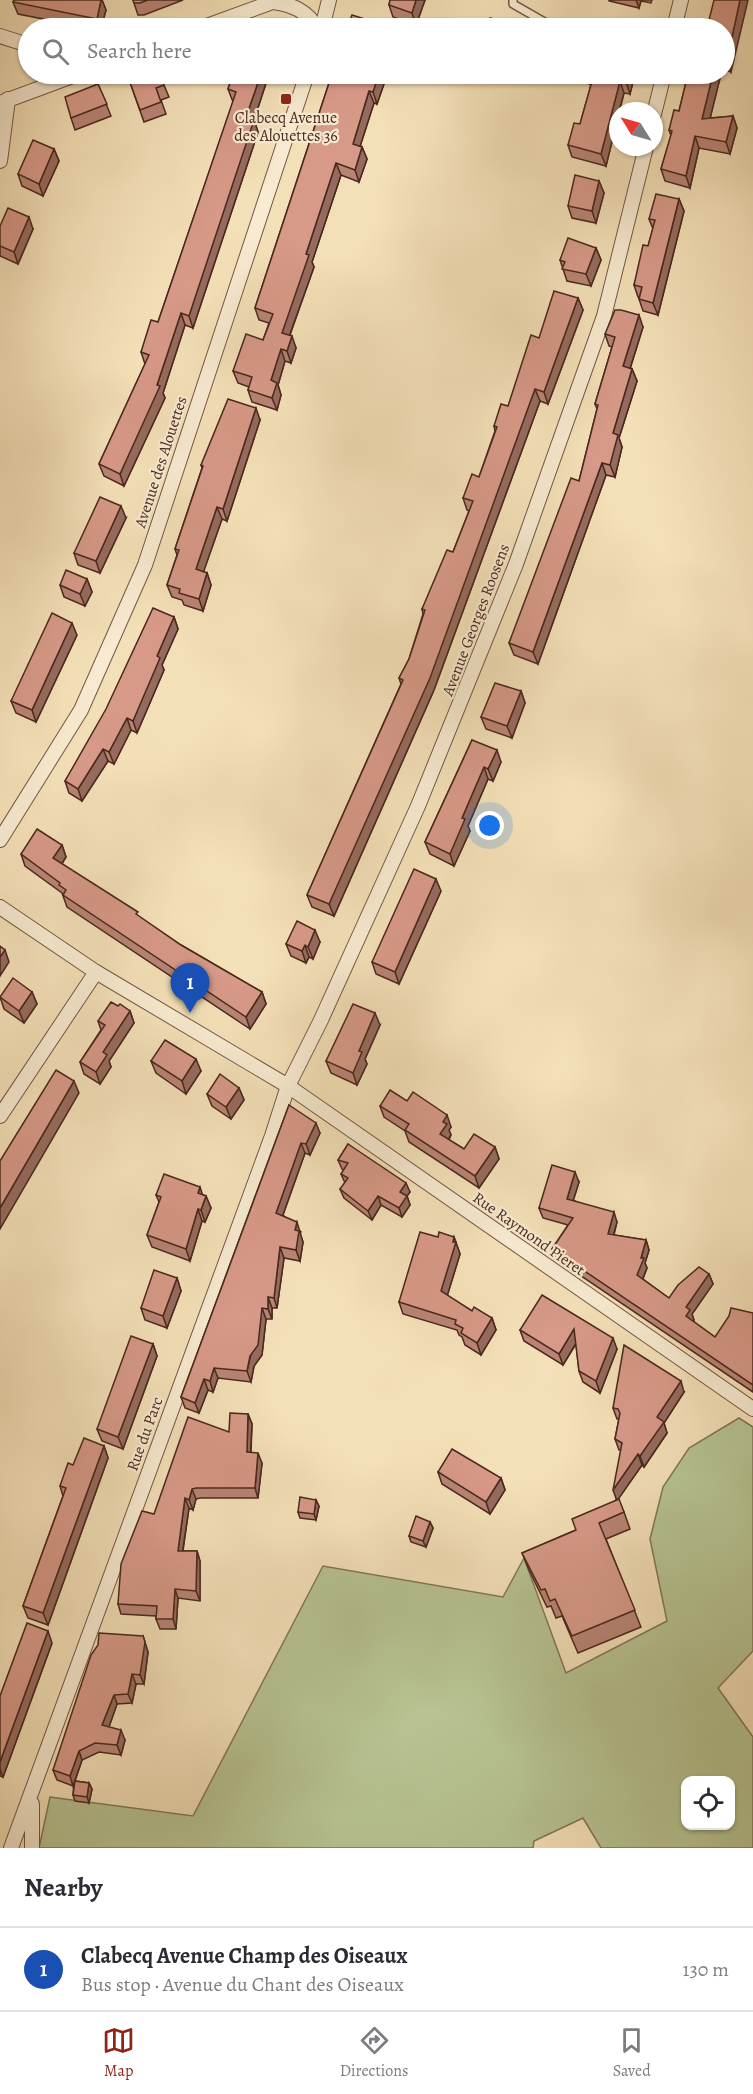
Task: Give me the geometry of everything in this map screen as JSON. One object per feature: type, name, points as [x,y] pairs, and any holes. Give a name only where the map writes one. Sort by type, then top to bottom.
[{"type":"street","points":[[324,18],[329,0]]},
{"type":"street","points":[[676,18],[681,0]]},
{"type":"street","points":[[229,18],[276,1],[292,5],[305,12],[310,18]]},
{"type":"street","points":[[0,36],[18,42]]},
{"type":"street","points":[[0,161],[4,101],[51,84]]},
{"type":"street","name":"Avenue des Alouettes","points":[[0,840],[81,710],[145,565],[304,84]]},
{"type":"street","points":[[657,102],[662,84]]},
{"type":"street","name":"Avenue Georges Roosens","points":[[288,1086],[321,1020],[418,806],[516,564],[604,316],[644,156]]},
{"type":"street","name":"Rue Raymond Pieret","points":[[0,907],[96,972],[288,1086],[753,1409]]},
{"type":"street","points":[[0,1116],[96,972]]},
{"type":"street","name":"Rue du Parc","points":[[11,1848],[272,1136],[288,1086]]},
{"type":"street","name":"Rue du Parc","points":[[32,1848],[33,1793]]},
{"type":"lane","points":[[513,0],[513,4],[538,18]]},
{"type":"green space","points":[[739,1418],[753,1427],[753,1651],[718,1688],[753,1737],[753,1848],[601,1848],[583,1818],[534,1841],[533,1848],[39,1848],[50,1797],[193,1816],[323,1566],[503,1597],[524,1558],[566,1673],[667,1621],[650,1539],[663,1487],[689,1448]]},
{"type":"building","points":[[14,0],[101,0],[97,18],[13,2]]},
{"type":"building","points":[[133,0],[148,0],[134,3]]},
{"type":"building","points":[[390,0],[416,0],[412,13],[389,5]]},
{"type":"building","points":[[714,0],[740,0],[735,23],[735,18],[710,18]]},
{"type":"building","points":[[98,84],[107,104],[71,118],[65,97]]},
{"type":"building","points":[[131,84],[164,84],[156,88],[161,102],[140,110]]},
{"type":"building","points":[[230,84],[258,84],[246,117],[254,120],[189,316],[181,313],[157,385],[160,386],[120,474],[99,464],[149,355],[141,352],[151,320],[158,322],[236,92],[228,89]]},
{"type":"building","points":[[329,84],[376,84],[373,92],[369,91],[353,144],[362,147],[355,170],[336,163],[306,254],[309,255],[282,333],[292,336],[287,351],[281,349],[271,380],[277,383],[272,398],[248,390],[252,377],[233,371],[246,334],[263,340],[273,314],[255,308]]},
{"type":"building","points":[[591,84],[619,84],[615,102],[609,102],[609,123],[601,154],[568,145],[574,123],[580,124]]},
{"type":"building","points":[[686,84],[711,84],[702,119],[733,116],[726,142],[695,136],[686,176],[661,169],[672,131],[669,130],[674,110],[679,111]]},
{"type":"building","points":[[33,140],[54,149],[39,184],[18,174]]},
{"type":"building","points":[[575,175],[599,181],[592,211],[568,206]]},
{"type":"building","points":[[656,194],[679,199],[653,303],[639,299],[642,287],[634,285],[643,245],[648,246],[655,220],[649,219]]},
{"type":"building","points":[[8,208],[29,217],[14,252],[0,246],[0,226]]},
{"type":"building","points":[[568,238],[596,248],[586,274],[562,269],[565,262],[560,260]]},
{"type":"building","points":[[554,291],[578,298],[544,392],[535,389],[430,678],[329,904],[307,895],[403,680],[399,678],[409,659],[425,610],[422,609],[447,550],[453,552],[473,501],[463,498],[472,474],[479,477],[497,427],[494,426],[501,404],[508,406],[531,335],[539,338]]},
{"type":"building","points":[[615,310],[639,315],[623,366],[632,369],[613,433],[618,435],[610,465],[602,463],[533,652],[509,643],[571,478],[579,481],[598,405],[595,404],[615,337],[605,334]]},
{"type":"building","points":[[228,399],[256,408],[223,509],[217,507],[196,569],[207,573],[199,599],[179,593],[180,589],[167,585],[179,550],[175,549],[203,466],[201,465]]},
{"type":"building","points":[[100,497],[121,506],[96,561],[74,553]]},
{"type":"building","points":[[66,570],[87,579],[80,594],[60,585]]},
{"type":"building","points":[[153,608],[174,617],[157,656],[160,658],[133,721],[127,718],[109,752],[103,749],[78,789],[65,781],[106,709]]},
{"type":"building","points":[[52,613],[72,623],[32,710],[11,701]]},
{"type":"building","points":[[495,683],[521,691],[507,726],[481,717]]},
{"type":"building","points":[[472,740],[497,750],[488,769],[484,767],[462,818],[465,819],[450,854],[425,842]]},
{"type":"building","points":[[37,829],[62,845],[53,858],[138,912],[136,914],[181,945],[262,992],[246,1017],[63,895],[66,890],[59,885],[60,883],[21,854]]},
{"type":"building","points":[[414,869],[436,879],[395,972],[372,962]]},
{"type":"building","points":[[297,921],[315,930],[308,947],[305,945],[302,951],[286,944]]},
{"type":"building","points":[[0,946],[5,950],[0,957]]},
{"type":"building","points":[[13,978],[32,992],[19,1011],[0,997]]},
{"type":"building","points":[[111,1002],[118,1006],[120,1004],[130,1011],[103,1052],[107,1055],[96,1072],[80,1062],[105,1025],[98,1021]]},
{"type":"building","points":[[353,1004],[375,1013],[359,1051],[362,1052],[353,1073],[326,1061]]},
{"type":"building","points":[[165,1040],[196,1059],[182,1081],[151,1061]]},
{"type":"building","points":[[56,1070],[74,1081],[0,1208],[0,1161]]},
{"type":"building","points":[[220,1074],[239,1088],[226,1107],[207,1094]]},
{"type":"building","points":[[390,1090],[407,1101],[413,1092],[447,1115],[443,1122],[447,1124],[440,1134],[464,1149],[474,1134],[495,1147],[475,1176],[405,1130],[409,1124],[380,1106]]},
{"type":"building","points":[[289,1105],[316,1123],[306,1144],[301,1143],[276,1213],[297,1222],[295,1230],[299,1231],[296,1250],[280,1247],[274,1298],[268,1297],[268,1309],[262,1308],[258,1345],[250,1356],[247,1371],[214,1368],[210,1381],[204,1379],[195,1403],[181,1397]]},
{"type":"building","points":[[348,1144],[406,1183],[400,1192],[407,1196],[399,1208],[378,1196],[368,1211],[340,1189],[348,1178],[341,1174],[348,1163],[338,1160]]},
{"type":"building","points":[[552,1165],[575,1172],[567,1199],[614,1212],[608,1234],[646,1240],[641,1258],[644,1258],[637,1275],[669,1298],[678,1285],[699,1267],[709,1274],[686,1307],[690,1310],[686,1316],[715,1337],[729,1316],[731,1308],[753,1313],[753,1385],[552,1249],[573,1218],[539,1208]]},
{"type":"building","points":[[164,1174],[200,1187],[198,1193],[206,1196],[201,1210],[198,1209],[186,1249],[147,1235],[161,1197],[156,1195]]},
{"type":"building","points":[[420,1232],[438,1237],[439,1232],[454,1237],[453,1242],[456,1242],[441,1291],[472,1311],[474,1307],[492,1318],[477,1343],[461,1333],[463,1328],[455,1324],[456,1320],[399,1302]]},
{"type":"building","points":[[154,1270],[177,1278],[163,1316],[141,1308]]},
{"type":"building","points":[[542,1295],[613,1338],[596,1381],[579,1371],[574,1329],[559,1354],[520,1330]]},
{"type":"building","points":[[131,1336],[153,1344],[118,1437],[97,1429]]},
{"type":"building","points":[[624,1345],[681,1381],[657,1417],[664,1422],[613,1490],[622,1443],[615,1439],[620,1413],[618,1409],[613,1408]]},
{"type":"building","points":[[230,1413],[248,1414],[247,1452],[258,1453],[255,1488],[196,1488],[192,1489],[189,1500],[185,1498],[178,1551],[197,1551],[196,1591],[175,1589],[173,1619],[156,1619],[157,1606],[118,1604],[121,1564],[142,1511],[154,1514],[188,1417],[229,1432]]},
{"type":"building","points":[[84,1438],[104,1446],[43,1613],[23,1606],[66,1488],[60,1486],[68,1463],[73,1465]]},
{"type":"building","points":[[452,1449],[501,1478],[486,1502],[438,1472]]},
{"type":"building","points":[[300,1497],[316,1500],[314,1514],[298,1512]]},
{"type":"building","points":[[619,1499],[624,1512],[599,1523],[635,1610],[572,1636],[555,1599],[550,1601],[545,1589],[541,1590],[522,1553],[576,1530],[572,1519]]},
{"type":"building","points":[[416,1516],[430,1522],[423,1541],[409,1536]]},
{"type":"building","points":[[27,1623],[48,1631],[0,1762],[0,1696]]},
{"type":"building","points":[[99,1633],[143,1636],[145,1642],[140,1675],[132,1674],[128,1694],[114,1695],[102,1725],[121,1730],[117,1745],[95,1743],[79,1751],[70,1776],[53,1770],[91,1655],[98,1645]]},
{"type":"building","points":[[75,1781],[89,1783],[87,1797],[73,1795]]},
{"type":"place","name":"Clabecq Avenue des Alouettes 36","points":[[286,99]]},
{"type":"place","name":"Clabecq Avenue Champ des Oiseaux","points":[[190,1013]]}]
